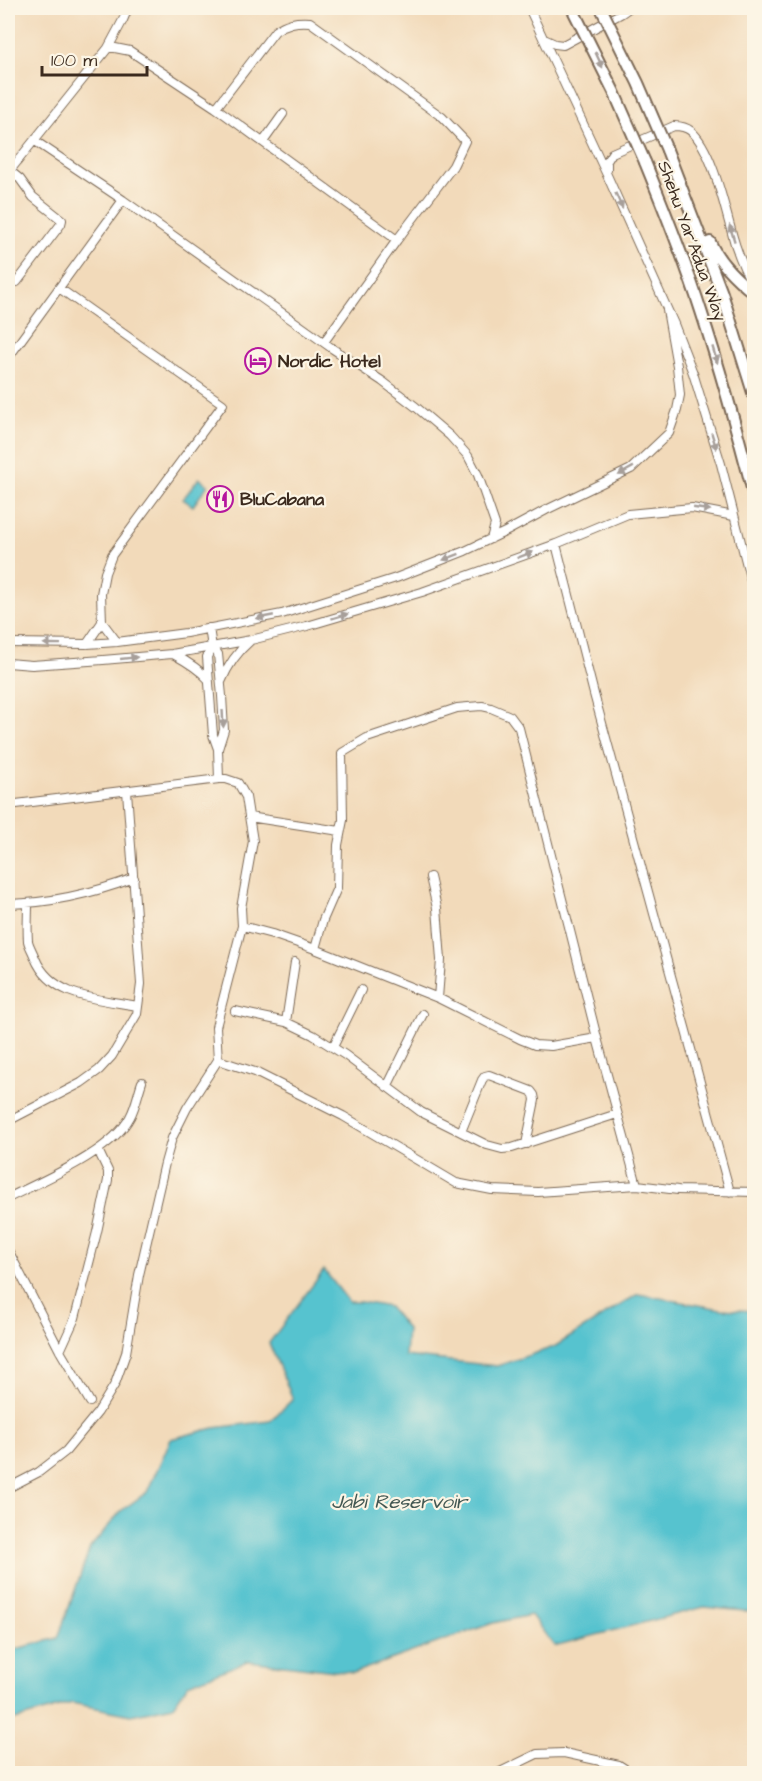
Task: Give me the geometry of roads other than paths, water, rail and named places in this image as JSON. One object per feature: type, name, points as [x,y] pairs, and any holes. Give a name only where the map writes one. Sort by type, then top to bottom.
[{"type":"highway","name":"Shehu Yar'Adua Way","points":[[573,8],[645,162],[683,259],[724,384],[754,495]]},
{"type":"highway","name":"Shehu Yar'Adua Way","points":[[601,8],[668,150],[722,293],[754,396]]},
{"type":"highway","points":[[682,188],[720,260],[754,293]]},
{"type":"street","points":[[17,282],[62,220],[33,197],[20,179],[9,172],[108,48],[128,8]]},
{"type":"street","points":[[529,8],[607,175],[691,367],[721,464],[754,593]]},
{"type":"street","points":[[543,38],[563,45],[629,8]]},
{"type":"street","points":[[216,108],[275,31],[285,24],[297,21],[310,22],[442,117],[465,141],[453,166],[324,342]]},
{"type":"street","points":[[108,48],[130,51],[216,108],[397,240]]},
{"type":"street","points":[[263,142],[283,114]]},
{"type":"street","points":[[607,175],[607,161],[612,153],[674,126],[685,127],[691,131],[701,143],[710,163],[736,246],[754,287]]},
{"type":"street","points":[[35,141],[391,388],[450,436],[468,456],[478,475],[495,524],[491,539]]},
{"type":"street","points":[[8,358],[123,200]]},
{"type":"street","points":[[59,288],[223,404],[112,555],[105,573],[101,594],[102,621],[117,642]]},
{"type":"street","points":[[8,643],[117,642],[282,614],[396,578],[491,539],[632,469],[669,433],[680,395],[667,310]]},
{"type":"street","points":[[677,371],[691,367]]},
{"type":"street","points":[[8,663],[32,665],[171,654],[251,640],[422,592],[556,544],[628,514],[692,508],[734,516]]},
{"type":"street","points":[[495,524],[507,531]]},
{"type":"street","points":[[556,544],[594,694],[730,1191]]},
{"type":"street","points":[[87,644],[102,621]]},
{"type":"street","points":[[209,628],[212,647],[218,654],[224,730],[218,749]]},
{"type":"street","points":[[220,683],[228,665],[238,651],[251,640]]},
{"type":"street","points":[[212,647],[207,657],[208,679],[213,735],[218,749],[219,779]]},
{"type":"street","points":[[171,654],[193,666],[208,679]]},
{"type":"street","points":[[315,949],[323,921],[337,888],[340,831],[343,820],[342,753],[367,738],[457,708],[482,706],[510,716],[519,728],[597,1038],[637,1185]]},
{"type":"street","points":[[8,805],[226,779],[238,783],[246,796],[253,841],[241,908],[242,926],[227,990],[218,1014],[216,1027],[218,1060],[187,1108],[172,1138],[139,1275],[126,1353],[115,1384],[98,1412],[66,1451],[39,1472],[8,1488]]},
{"type":"street","points":[[8,1121],[81,1083],[99,1070],[112,1056],[137,1014],[141,984],[127,791]]},
{"type":"street","points":[[249,817],[340,831]]},
{"type":"street","points":[[430,877],[436,908],[441,960],[438,998]]},
{"type":"street","points":[[8,904],[28,904],[91,893],[134,878]]},
{"type":"street","points":[[28,904],[28,941],[38,965],[47,977],[61,988],[76,994],[138,1006]]},
{"type":"street","points":[[242,926],[315,949],[438,998],[536,1045],[551,1046],[597,1038]]},
{"type":"street","points":[[286,1022],[295,962]]},
{"type":"street","points":[[333,1047],[361,990]]},
{"type":"street","points":[[236,1011],[286,1022],[333,1047],[421,1112],[487,1145],[501,1149],[512,1149],[617,1114]]},
{"type":"street","points":[[387,1087],[423,1014]]},
{"type":"street","points":[[218,1060],[255,1072],[343,1116],[456,1183],[492,1190],[538,1192],[637,1185],[678,1190],[754,1192]]},
{"type":"street","points":[[460,1132],[482,1080],[489,1075],[531,1091],[534,1095],[526,1144]]},
{"type":"street","points":[[8,1198],[98,1150],[122,1129],[131,1116],[142,1082]]},
{"type":"street","points":[[60,1351],[75,1318],[108,1180],[108,1172],[98,1150]]},
{"type":"street","points":[[8,1250],[60,1351],[90,1402]]},
{"type":"street","points":[[496,1773],[537,1754],[564,1754],[619,1765],[633,1773]]},
{"type":"water","points":[[199,478],[208,485],[193,506],[183,499]]},
{"type":"water","name":"Jabi Reservoir","points":[[324,1270],[349,1302],[389,1307],[407,1329],[405,1356],[497,1366],[554,1347],[638,1294],[721,1309],[754,1311],[754,1612],[704,1607],[554,1646],[531,1615],[493,1623],[353,1673],[248,1661],[188,1684],[173,1706],[131,1715],[72,1703],[8,1722],[8,1651],[58,1638],[90,1548],[121,1511],[147,1492],[171,1439],[214,1428],[270,1421],[293,1399],[269,1343]]},
{"type":"place","name":"Nordic Hotel","points":[[258,361]]},
{"type":"place","name":"BluCabana","points":[[220,499]]}]
